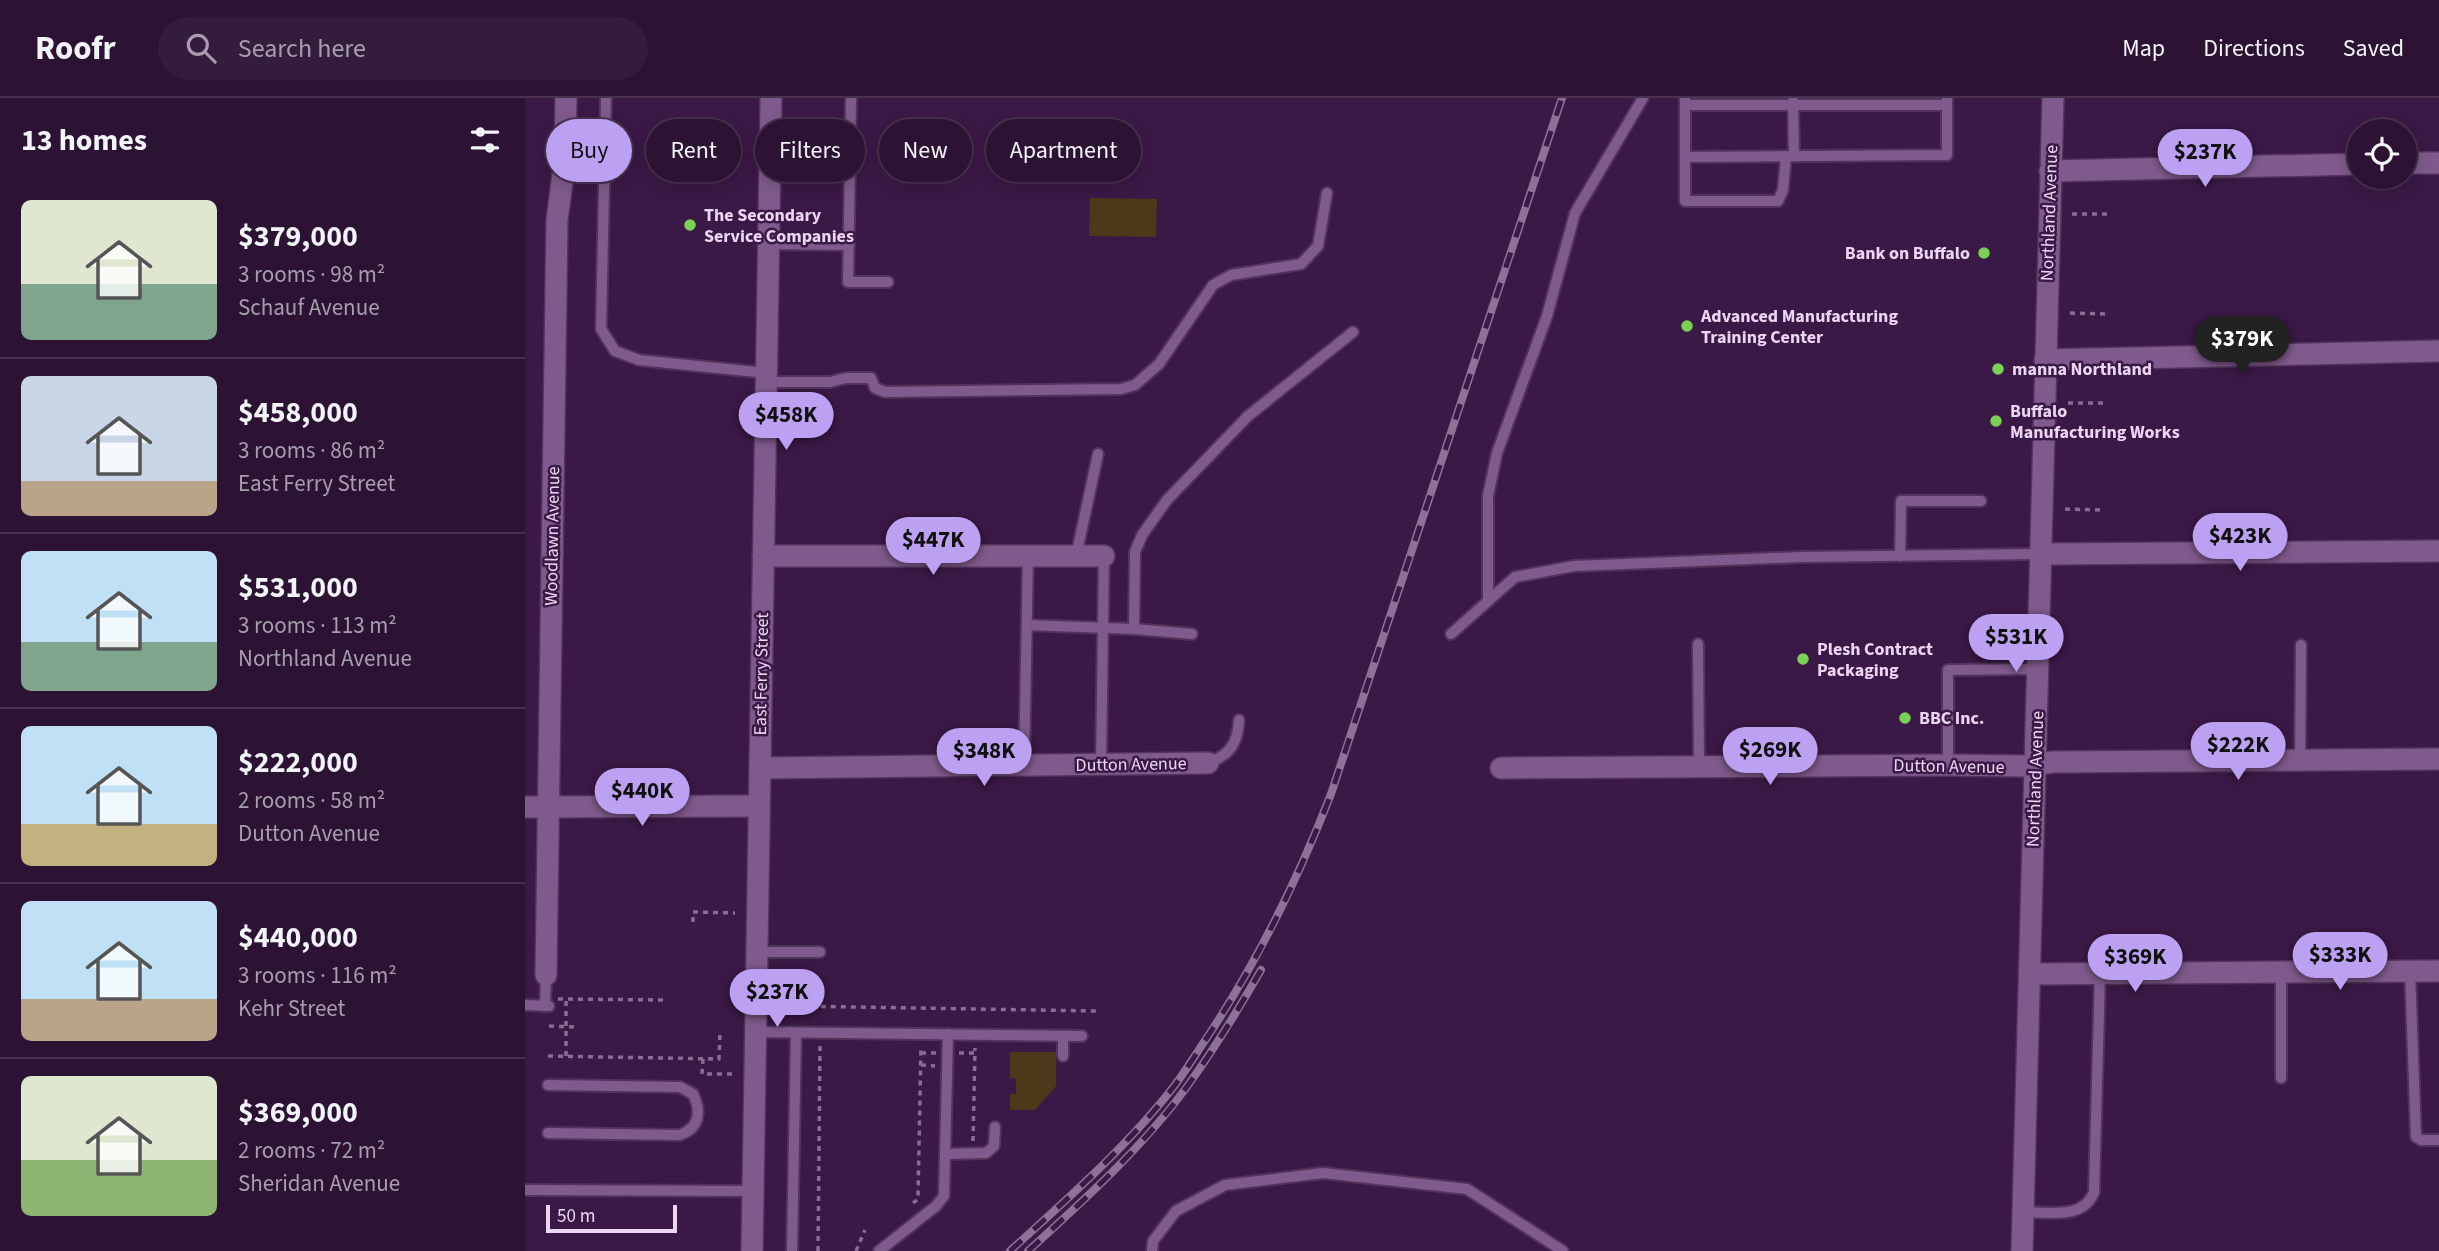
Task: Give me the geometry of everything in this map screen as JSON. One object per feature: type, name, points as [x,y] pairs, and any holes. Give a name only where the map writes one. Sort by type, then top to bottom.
[{"type":"street","name":"Woodlawn Avenue","points":[[546,975],[557,220],[565,159],[566,98]]},
{"type":"street","name":"East Ferry Street","points":[[752,1251],[771,98]]},
{"type":"street","name":"Northland Avenue","points":[[2022,1251],[2053,98]]},
{"type":"street","points":[[2417,163],[2439,163]]},
{"type":"street","points":[[2050,171],[2347,164]]},
{"type":"street","points":[[2045,360],[2439,351]]},
{"type":"street","points":[[2041,554],[2439,551]]},
{"type":"street","points":[[763,556],[1104,555]]},
{"type":"street","name":"Dutton Avenue","points":[[1501,768],[2035,765],[2053,762],[2439,759]]},
{"type":"street","name":"Dutton Avenue","points":[[760,768],[1208,763]]},
{"type":"street","points":[[525,807],[759,806]]},
{"type":"street","points":[[2030,974],[2439,971]]},
{"type":"lane","points":[[606,98],[601,329],[615,351],[639,360],[766,377],[830,382],[846,378],[871,378],[876,388],[885,393],[1121,389],[1135,385],[1159,365],[1213,285],[1231,275],[1301,264],[1318,246],[1327,193]]},
{"type":"lane","points":[[851,98],[848,282],[888,282]]},
{"type":"lane","points":[[1488,601],[1488,496],[1497,453],[1546,316],[1575,213],[1643,98]]},
{"type":"lane","points":[[1685,157],[1790,156],[1947,155],[1947,102],[1685,101],[1685,157],[1685,201],[1778,201],[1790,156],[1793,102]]},
{"type":"lane","points":[[769,244],[849,245]]},
{"type":"lane","points":[[1134,629],[1135,552],[1142,535],[1167,500],[1248,416],[1353,332]]},
{"type":"lane","points":[[1076,555],[1098,454]]},
{"type":"lane","points":[[1900,556],[1901,501],[1982,501]]},
{"type":"lane","points":[[1451,634],[1515,577],[1574,566],[1650,561],[2041,554]]},
{"type":"lane","points":[[1024,766],[1028,555]]},
{"type":"lane","points":[[1101,765],[1104,555]]},
{"type":"lane","points":[[1027,625],[1103,627],[1192,634]]},
{"type":"lane","points":[[1698,644],[1699,766]]},
{"type":"lane","points":[[2299,761],[2301,645]]},
{"type":"lane","points":[[1948,765],[1948,670],[2038,669]]},
{"type":"lane","points":[[1208,763],[1223,758],[1233,748],[1239,734],[1239,720]]},
{"type":"lane","points":[[757,952],[820,952]]},
{"type":"lane","points":[[2410,971],[2416,1137],[2421,1140],[2439,1140]]},
{"type":"lane","points":[[2281,972],[2281,1078]]},
{"type":"lane","points":[[2023,1212],[2074,1211],[2084,1207],[2094,1192],[2100,973]]},
{"type":"lane","points":[[525,1006],[547,1006],[546,975]]},
{"type":"lane","points":[[756,1032],[1083,1036]]},
{"type":"lane","points":[[792,1251],[796,1033]]},
{"type":"lane","points":[[879,1251],[936,1206],[944,1196],[948,1034]]},
{"type":"lane","points":[[1063,1036],[1063,1056]]},
{"type":"lane","points":[[548,1085],[680,1087],[693,1094],[699,1112],[697,1122],[689,1132],[679,1135],[548,1133]]},
{"type":"lane","points":[[946,1154],[986,1153],[993,1146],[995,1127]]},
{"type":"lane","points":[[1151,1251],[1153,1241],[1176,1211],[1225,1185],[1323,1173],[1467,1189],[1563,1251]]},
{"type":"lane","points":[[525,1190],[753,1191]]},
{"type":"path","points":[[2072,214],[2111,214]]},
{"type":"path","points":[[2070,313],[2108,314]]},
{"type":"path","points":[[2067,402],[2106,402]]},
{"type":"path","points":[[2065,509],[2102,510]]},
{"type":"path","points":[[693,922],[693,912],[735,913]]},
{"type":"path","points":[[778,988],[797,1006],[1098,1011]]},
{"type":"path","points":[[566,1057],[564,999],[665,1000]]},
{"type":"path","points":[[922,1008],[922,1016]]},
{"type":"path","points":[[937,1016],[938,1008]]},
{"type":"path","points":[[982,1009],[982,1018]]},
{"type":"path","points":[[1068,1010],[1068,1020]]},
{"type":"path","points":[[549,1026],[575,1027]]},
{"type":"path","points":[[548,1056],[719,1059],[720,1034]]},
{"type":"path","points":[[818,1251],[821,1042]]},
{"type":"path","points":[[913,1203],[919,1199],[921,1044]]},
{"type":"path","points":[[973,1149],[975,1044]]},
{"type":"path","points":[[921,1053],[936,1053]]},
{"type":"path","points":[[957,1053],[975,1053]]},
{"type":"path","points":[[703,1059],[702,1073],[733,1074]]},
{"type":"path","points":[[921,1065],[937,1066]]},
{"type":"path","points":[[811,1107],[820,1107]]},
{"type":"path","points":[[964,1110],[974,1110]]},
{"type":"path","points":[[919,1152],[929,1152]]},
{"type":"path","points":[[810,1186],[819,1186]]},
{"type":"path","points":[[856,1251],[865,1230]]},
{"type":"shaded area","points":[[1090,198],[1157,199],[1156,237],[1089,236]]},
{"type":"shaded area","points":[[1010,1052],[1056,1052],[1056,1086],[1035,1110],[1010,1110],[1010,1094],[1016,1094],[1016,1079],[1010,1078]]},
{"type":"railway","points":[[1010,1251],[1117,1151],[1175,1085],[1227,1007],[1291,888],[1331,794],[1562,98]]},
{"type":"railway","points":[[1028,1251],[1111,1174],[1169,1110],[1216,1045],[1261,970]]},
{"type":"place","name":"The Secondary Service Companies","points":[[690,225]]},
{"type":"place","name":"Bank on Buffalo","points":[[1984,253]]},
{"type":"place","name":"Advanced Manufacturing Training Center","points":[[1687,326]]},
{"type":"place","name":"manna Northland","points":[[1998,369]]},
{"type":"place","name":"Buffalo Manufacturing Works","points":[[1996,421]]},
{"type":"place","name":"Plesh Contract Packaging","points":[[1803,659]]},
{"type":"place","name":"BBC Inc.","points":[[1905,718]]}]
